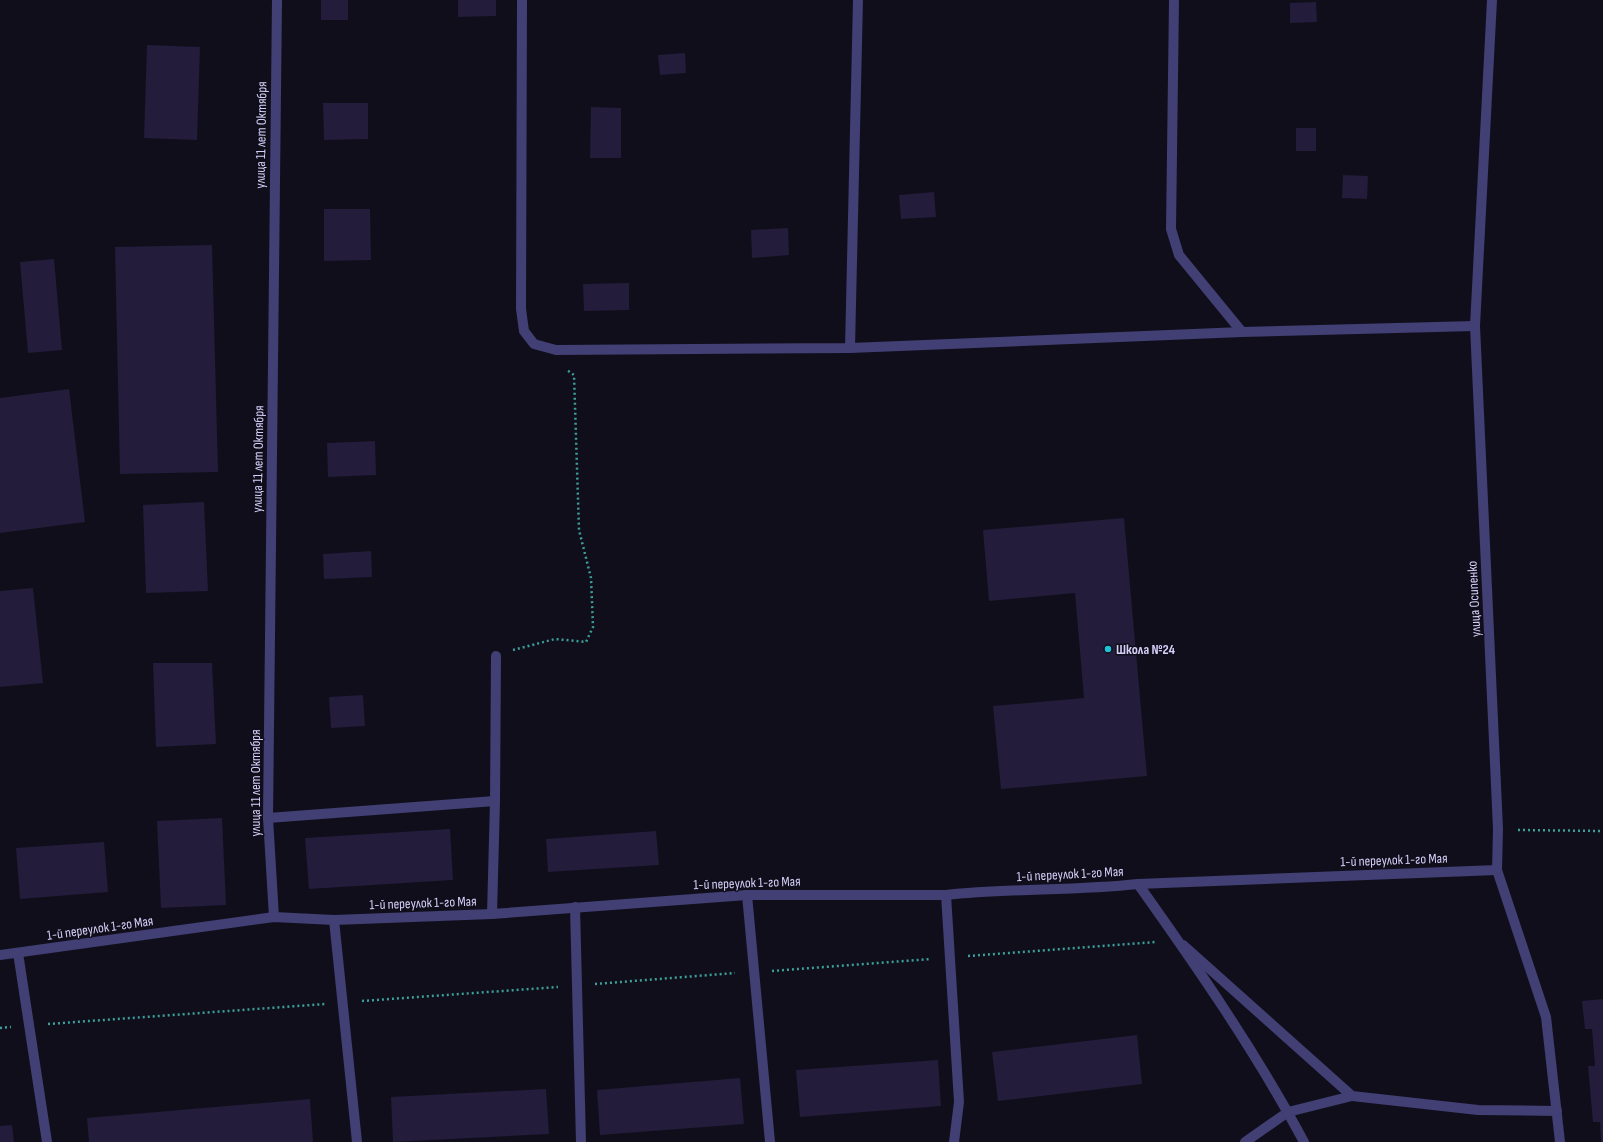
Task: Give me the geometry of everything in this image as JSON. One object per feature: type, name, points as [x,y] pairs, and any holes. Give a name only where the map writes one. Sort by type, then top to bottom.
[{"type":"street","name":"улица 11 лет Октября","points":[[274,918],[268,818],[277,0]]},
{"type":"street","points":[[522,0],[521,309],[524,331],[534,344],[556,350],[850,348],[1242,332],[1475,326]]},
{"type":"street","points":[[850,348],[858,0]]},
{"type":"street","points":[[1174,0],[1171,229],[1179,255],[1242,332]]},
{"type":"street","name":"улица Осипенко","points":[[1492,0],[1475,326],[1498,829],[1497,870],[1546,1017],[1560,1142]]},
{"type":"street","points":[[492,914],[495,801],[496,656]]},
{"type":"street","points":[[268,818],[495,801]]},
{"type":"street","name":"1-й переулок 1-го Мая","points":[[0,955],[18,954],[274,918],[334,920],[492,914],[746,895],[946,895],[976,892],[1100,889],[1138,884],[1497,870]]},
{"type":"street","points":[[1138,884],[1178,940],[1243,1038],[1288,1112],[1304,1142]]},
{"type":"street","points":[[746,895],[770,1142]]},
{"type":"street","points":[[946,895],[959,1102],[954,1142]]},
{"type":"street","points":[[575,907],[581,1142]]},
{"type":"street","points":[[334,920],[357,1142]]},
{"type":"street","points":[[1178,940],[1352,1096]]},
{"type":"street","points":[[18,954],[47,1142]]},
{"type":"street","points":[[1245,1142],[1288,1112],[1352,1096],[1478,1110],[1557,1111]]},
{"type":"path","points":[[496,656],[555,639],[586,642],[593,627],[591,578],[579,530],[574,375],[563,366]]},
{"type":"path","points":[[1498,829],[1603,831]]},
{"type":"building","points":[[321,0],[348,0],[348,20],[321,20]]},
{"type":"building","points":[[458,0],[496,0],[496,16],[458,17]]},
{"type":"building","points":[[1316,2],[1317,22],[1290,23],[1290,3]]},
{"type":"building","points":[[147,45],[200,47],[197,140],[144,138]]},
{"type":"building","points":[[685,53],[686,73],[660,75],[658,55]]},
{"type":"building","points":[[323,103],[368,103],[368,139],[324,140]]},
{"type":"building","points":[[591,107],[621,108],[621,158],[590,158]]},
{"type":"building","points":[[1296,128],[1316,128],[1316,151],[1296,151]]},
{"type":"building","points":[[1343,175],[1368,176],[1367,199],[1342,198]]},
{"type":"building","points":[[934,192],[936,217],[901,219],[899,195]]},
{"type":"building","points":[[324,209],[370,209],[371,260],[324,261]]},
{"type":"building","points":[[788,228],[789,255],[752,258],[751,230]]},
{"type":"building","points":[[212,245],[218,472],[120,474],[115,247]]},
{"type":"building","points":[[54,259],[62,350],[28,353],[20,262]]},
{"type":"building","points":[[629,283],[629,310],[584,311],[583,284]]},
{"type":"building","points":[[69,389],[85,522],[0,533],[0,398]]},
{"type":"building","points":[[375,441],[376,475],[328,477],[327,443]]},
{"type":"building","points":[[204,502],[208,591],[146,593],[143,505]]},
{"type":"building","name":"Школа №24","points":[[1124,518],[1147,776],[1001,789],[993,706],[1084,698],[1075,593],[989,601],[983,530]]},
{"type":"building","points":[[371,551],[372,577],[324,579],[323,554]]},
{"type":"building","points":[[33,588],[43,683],[0,687],[0,591]]},
{"type":"building","points":[[153,663],[212,663],[216,744],[156,747]]},
{"type":"building","points":[[363,695],[365,726],[331,728],[329,697]]},
{"type":"building","points":[[222,818],[226,905],[161,908],[157,821]]},
{"type":"building","points":[[450,829],[453,880],[309,889],[305,838]]},
{"type":"building","points":[[656,831],[659,865],[548,872],[546,839]]},
{"type":"building","points":[[104,842],[108,892],[20,899],[16,848]]},
{"type":"building","points":[[1603,999],[1603,1142],[1601,1142],[1600,1122],[1593,1122],[1588,1066],[1595,1066],[1592,1029],[1585,1029],[1582,1001]]},
{"type":"building","points":[[1137,1035],[1142,1084],[998,1101],[992,1052]]},
{"type":"building","points":[[938,1060],[941,1106],[800,1117],[796,1070]]},
{"type":"building","points":[[740,1078],[744,1124],[600,1135],[597,1090]]},
{"type":"building","points":[[546,1089],[549,1134],[393,1142],[391,1097]]},
{"type":"building","points":[[310,1099],[313,1142],[89,1142],[87,1118]]},
{"type":"building","points":[[12,1125],[14,1142],[0,1142],[0,1126]]},
{"type":"place","name":"Школа №24","points":[[1108,649]]}]
